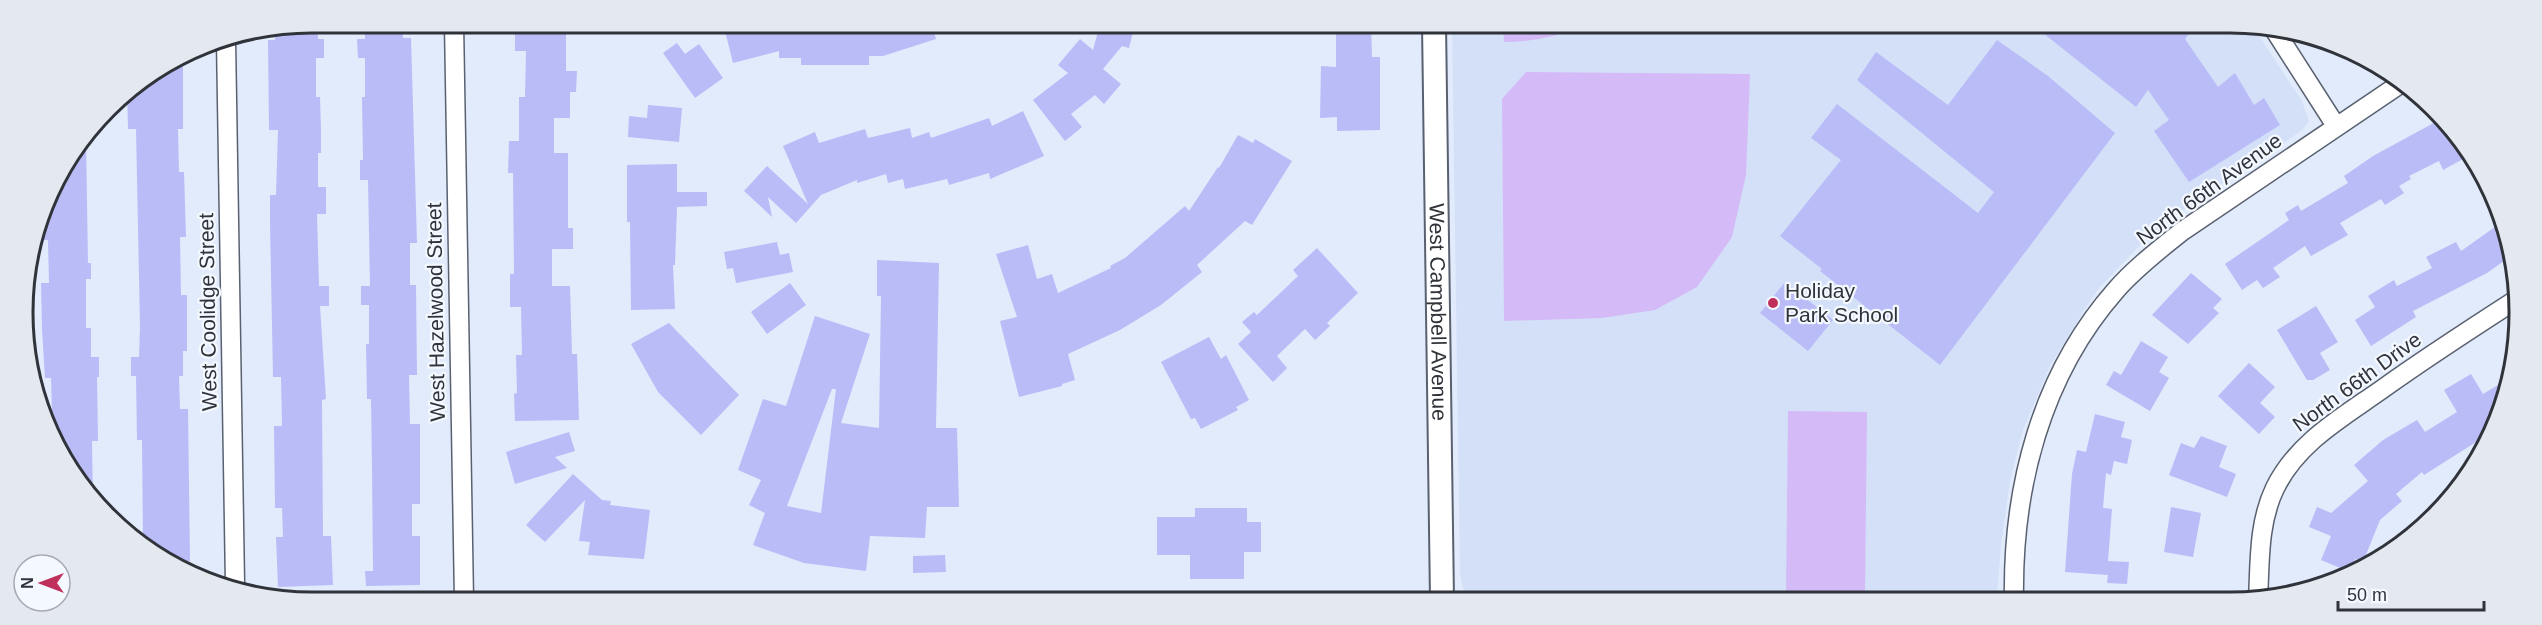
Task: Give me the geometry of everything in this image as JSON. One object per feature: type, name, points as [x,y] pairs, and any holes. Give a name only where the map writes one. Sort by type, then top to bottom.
[{"type":"street","name":"West Hazelwood Street","points":[[454,33],[464,592]]},
{"type":"street","name":"West Campbell Avenue","points":[[1434,33],[1442,592]]},
{"type":"street","points":[[2279,37],[2336,126]]},
{"type":"street","name":"West Coolidge Street","points":[[226,47],[235,581]]},
{"type":"street","name":"North 66th Avenue","points":[[2014,592],[2019,507],[2032,447],[2057,377],[2117,289],[2181,232],[2395,87]]},
{"type":"street","name":"North 66th Drive","points":[[2259,590],[2265,519],[2274,490],[2288,466],[2312,440],[2337,421],[2430,356],[2509,305]]},
{"type":"shaded area","name":"Holiday Park School","points":[[1452,33],[2258,35],[2302,101],[2309,121],[2305,127],[2180,212],[2146,239],[2099,288],[2079,318],[2050,366],[2023,430],[2010,481],[1997,592],[1465,592],[1460,573]]},
{"type":"shaded area","points":[[1504,33],[1563,33],[1546,38],[1504,42]]},
{"type":"shaded area","points":[[1526,72],[1750,74],[1746,175],[1732,237],[1697,287],[1655,310],[1602,318],[1504,321],[1502,99]]},
{"type":"shaded area","points":[[1788,411],[1867,412],[1865,592],[1786,592]]},
{"type":"building","points":[[312,33],[318,33],[318,39],[324,39],[324,58],[316,58],[316,97],[320,97],[321,130],[318,187],[326,187],[326,214],[317,214],[319,286],[329,286],[329,306],[320,306],[326,399],[322,400],[323,536],[331,536],[333,585],[278,587],[276,537],[283,537],[282,508],[275,508],[274,426],[282,426],[281,377],[273,377],[270,195],[276,195],[278,130],[269,130],[268,40],[275,40],[275,35]]},
{"type":"building","points":[[365,33],[403,33],[403,38],[411,38],[417,243],[410,243],[410,285],[416,285],[417,375],[409,375],[410,424],[420,424],[420,504],[412,504],[412,536],[420,536],[420,585],[366,586],[365,571],[373,571],[371,399],[367,399],[366,344],[369,344],[369,305],[361,305],[361,286],[370,286],[368,180],[360,180],[360,160],[363,160],[362,97],[365,97],[365,58],[358,58],[357,39],[365,39]]},
{"type":"building","points":[[515,33],[566,33],[566,71],[577,71],[576,92],[570,92],[570,118],[554,118],[554,153],[568,153],[568,228],[573,228],[573,249],[552,249],[552,286],[570,286],[572,354],[577,354],[579,420],[515,421],[516,355],[522,355],[521,307],[510,307],[510,274],[514,274],[513,173],[508,173],[509,141],[519,141],[519,97],[525,97],[526,51],[515,51]]},
{"type":"building","points":[[726,33],[934,33],[936,39],[883,56],[869,56],[869,65],[801,65],[801,58],[779,58],[779,51],[733,63]]},
{"type":"building","points":[[1098,33],[1133,33],[1129,48],[1122,46],[1103,69],[1121,84],[1104,104],[1095,95],[1071,114],[1082,127],[1065,141],[1033,100],[1068,73],[1058,65],[1080,39],[1093,50]]},
{"type":"building","points":[[1336,33],[1371,33],[1372,57],[1380,57],[1380,130],[1337,131],[1337,117],[1320,118],[1321,66],[1336,67]]},
{"type":"building","points":[[2043,33],[2189,33],[2185,39],[2218,87],[2235,73],[2254,105],[2264,98],[2280,125],[2189,182],[2154,131],[2169,120],[2148,90],[2136,107]]},
{"type":"building","points":[[1997,40],[2048,76],[2115,133],[1940,365],[1820,271],[1822,269],[1780,236],[1841,160],[1811,138],[1837,104],[1978,213],[1994,192],[1857,80],[1876,52],[1948,105]]},
{"type":"building","points":[[677,43],[685,54],[699,44],[723,78],[695,98],[663,53]]},
{"type":"building","points":[[183,65],[183,129],[178,129],[179,172],[184,172],[186,237],[180,237],[181,295],[187,295],[187,351],[183,351],[183,376],[179,376],[180,409],[188,409],[190,561],[173,555],[143,535],[142,440],[137,440],[136,376],[131,376],[131,357],[139,357],[140,327],[136,129],[128,129],[127,103],[157,80]]},
{"type":"building","points":[[648,105],[682,108],[679,142],[628,137],[629,116],[647,118]]},
{"type":"building","points":[[1023,111],[1044,156],[990,179],[989,173],[949,185],[947,179],[905,189],[903,179],[888,183],[886,174],[857,183],[857,180],[821,195],[796,223],[768,197],[772,217],[744,191],[767,166],[808,204],[783,146],[815,132],[819,143],[865,129],[868,138],[910,128],[912,138],[929,132],[931,138],[989,118],[992,126]]},
{"type":"building","points":[[2435,123],[2463,159],[2443,170],[2439,161],[2409,176],[2411,179],[2399,186],[2404,193],[2385,205],[2381,199],[2340,223],[2348,235],[2311,256],[2305,246],[2273,268],[2280,277],[2263,288],[2257,280],[2242,290],[2225,264],[2289,220],[2285,213],[2298,205],[2301,211],[2348,183],[2344,176],[2373,156]]},
{"type":"building","points":[[1238,135],[1253,143],[1255,139],[1292,161],[1252,225],[1245,221],[1197,265],[1202,272],[1161,305],[1120,330],[1068,354],[1075,380],[1062,384],[1062,386],[1019,397],[1000,321],[1017,317],[996,254],[1028,245],[1037,279],[1052,274],[1058,293],[1111,268],[1110,266],[1125,258],[1185,206],[1189,211],[1219,168]]},
{"type":"building","points":[[86,149],[88,263],[91,263],[91,279],[86,279],[86,328],[91,328],[91,357],[99,357],[98,441],[92,441],[93,485],[70,452],[54,419],[51,411],[51,378],[45,378],[41,283],[49,283],[48,240],[43,240],[54,206],[70,173]]},
{"type":"building","points":[[677,164],[677,192],[707,192],[707,206],[677,207],[675,265],[673,265],[675,309],[631,310],[627,165]]},
{"type":"building","points":[[2495,227],[2504,261],[2487,273],[2413,311],[2416,317],[2371,346],[2355,320],[2375,307],[2368,296],[2394,280],[2397,286],[2432,268],[2426,257],[2456,242],[2461,251]]},
{"type":"building","points":[[777,242],[780,255],[789,253],[793,272],[736,283],[733,268],[727,269],[724,252]]},
{"type":"building","points":[[1317,248],[1358,293],[1327,323],[1330,326],[1315,340],[1305,329],[1277,356],[1287,368],[1273,382],[1238,344],[1251,332],[1242,322],[1254,312],[1257,315],[1298,276],[1293,270]]},
{"type":"building","points":[[877,260],[939,263],[936,428],[957,428],[959,507],[927,507],[925,538],[870,536],[866,571],[804,563],[753,545],[765,513],[749,505],[761,480],[738,470],[763,399],[786,406],[815,316],[870,334],[841,423],[879,428],[881,296],[877,296]],"holes":[[[832,389],[836,389],[821,513],[787,506]]]},
{"type":"building","points":[[2191,273],[2222,299],[2213,308],[2219,313],[2188,344],[2152,315]]},
{"type":"building","points":[[1785,282],[1833,320],[1808,351],[1760,313]]},
{"type":"building","points":[[790,283],[806,305],[767,334],[751,312]]},
{"type":"building","points":[[2316,306],[2338,342],[2320,353],[2330,370],[2313,380],[2307,380],[2277,330]]},
{"type":"building","points":[[669,323],[739,395],[701,435],[658,392],[631,344]]},
{"type":"building","points":[[1209,337],[1221,359],[1226,355],[1249,400],[1236,407],[1238,410],[1201,429],[1195,418],[1191,419],[1161,362]]},
{"type":"building","points":[[2141,341],[2168,357],[2159,372],[2169,378],[2150,411],[2106,385],[2114,371],[2121,375]]},
{"type":"building","points":[[2249,363],[2275,387],[2260,403],[2275,417],[2259,434],[2218,396]]},
{"type":"building","points":[[2471,374],[2483,394],[2499,384],[2488,419],[2477,441],[2424,475],[2422,472],[2396,494],[2402,501],[2380,520],[2365,557],[2358,560],[2355,559],[2354,563],[2341,568],[2321,560],[2331,536],[2309,527],[2317,507],[2331,513],[2368,481],[2354,465],[2383,440],[2417,420],[2425,432],[2457,412],[2444,390]]},
{"type":"building","points":[[2095,414],[2125,422],[2121,437],[2132,440],[2127,464],[2114,461],[2111,475],[2106,473],[2103,508],[2112,509],[2108,561],[2129,562],[2127,584],[2107,583],[2108,575],[2065,572],[2072,474],[2077,450],[2086,452]]},
{"type":"building","points":[[569,432],[575,451],[555,457],[567,468],[515,484],[506,452]]},
{"type":"building","points":[[2201,436],[2227,446],[2219,467],[2236,474],[2227,497],[2169,475],[2181,443],[2194,448]]},
{"type":"building","points":[[573,474],[602,500],[611,501],[610,505],[650,510],[644,559],[588,555],[590,542],[579,541],[585,500],[545,542],[526,525]]},
{"type":"building","points":[[2171,507],[2201,513],[2193,557],[2164,552]]},
{"type":"building","points":[[1195,508],[1247,508],[1247,522],[1261,522],[1261,552],[1244,552],[1244,579],[1190,579],[1190,555],[1157,555],[1157,517],[1195,517]]},
{"type":"building","points":[[945,555],[946,572],[913,573],[913,556]]},
{"type":"place","name":"Holiday Park School","points":[[1773,303]]}]
